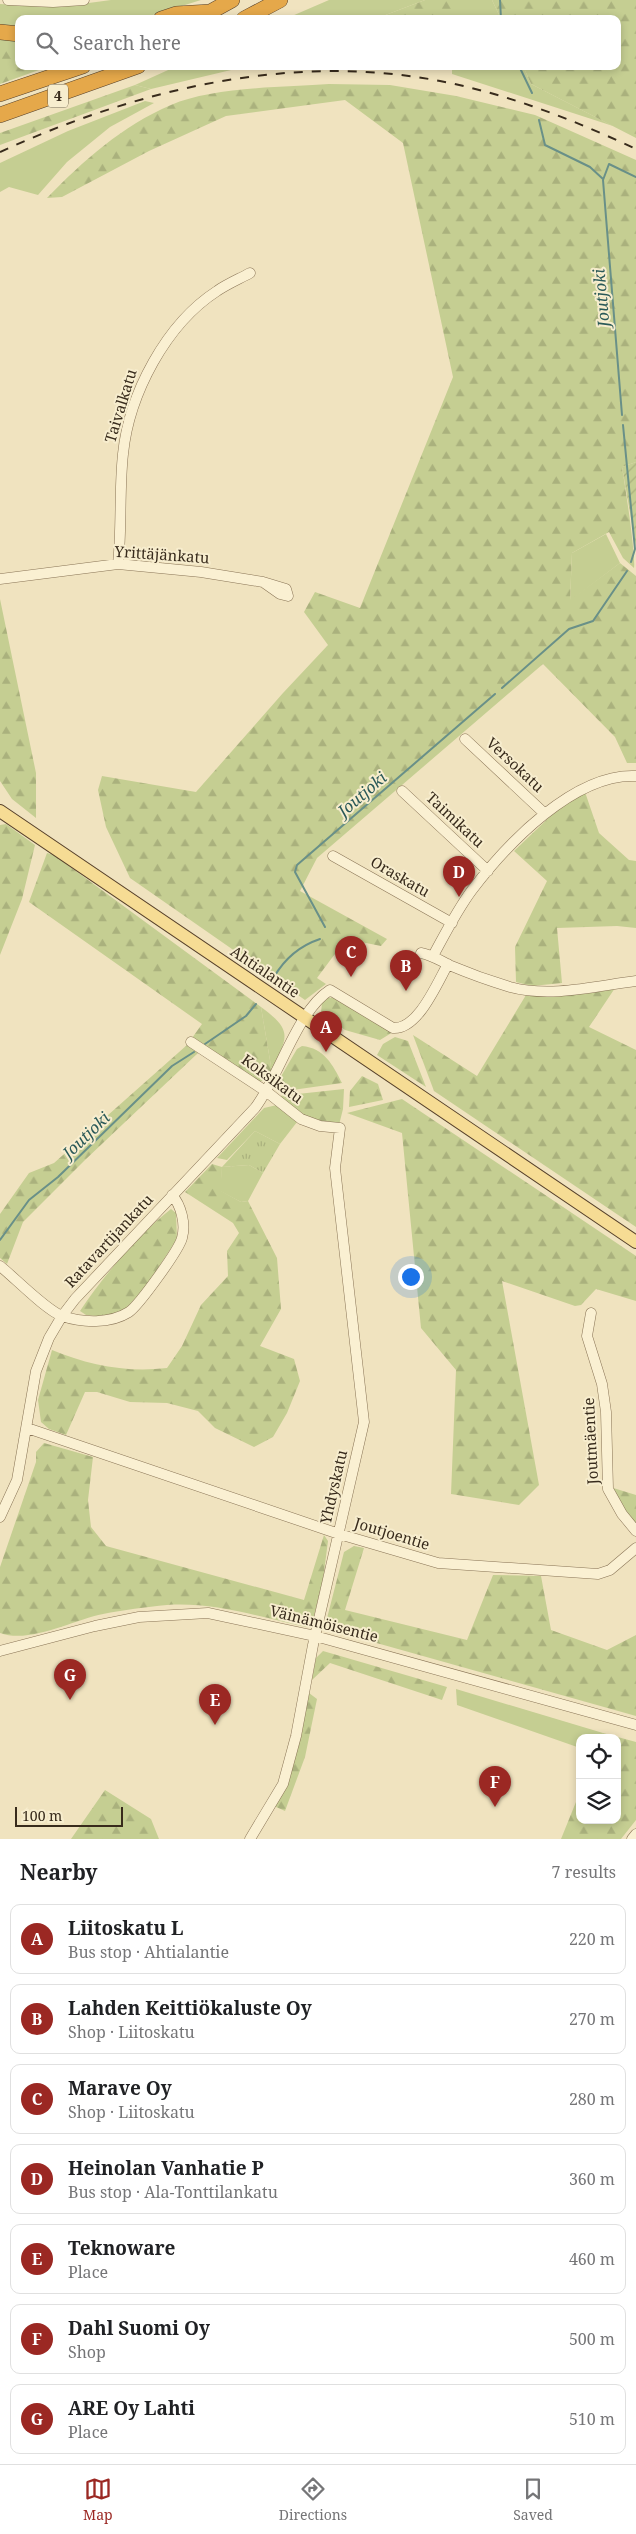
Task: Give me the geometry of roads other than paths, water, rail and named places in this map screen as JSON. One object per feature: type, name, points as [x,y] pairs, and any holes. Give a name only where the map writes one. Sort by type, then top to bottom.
[{"type":"highway","points":[[173,15],[204,15],[232,0]]},
{"type":"highway","points":[[252,15],[280,0]]},
{"type":"highway","points":[[0,32],[15,34]]},
{"type":"highway","name":"4","points":[[0,94],[71,70]]},
{"type":"highway","name":"4","points":[[7,114],[127,70]]},
{"type":"highway","points":[[0,121],[7,114]]},
{"type":"main road","name":"Ahtialantie","points":[[0,811],[636,1242]]},
{"type":"street","points":[[8,0],[53,2],[84,0]]},
{"type":"street","name":"Taivalkatu","points":[[118,564],[122,528],[123,454],[131,416],[149,366],[186,316],[216,291],[250,272]]},
{"type":"street","name":"Yrittäjänkatu","points":[[0,579],[118,564],[166,567],[263,582]]},
{"type":"street","name":"Versokatu","points":[[465,739],[544,813]]},
{"type":"street","points":[[434,956],[472,891],[488,871],[544,813],[584,788],[626,776],[636,776]]},
{"type":"street","name":"Taimikatu","points":[[402,790],[488,871]]},
{"type":"street","name":"Oraskatu","points":[[333,856],[452,923]]},
{"type":"street","points":[[421,953],[434,956],[448,964],[511,987],[531,991],[562,990],[636,981]]},
{"type":"street","name":"Ratavartijankatu","points":[[0,1517],[17,1480],[36,1371],[49,1338],[62,1316],[266,1092],[311,1008],[330,990],[393,1028],[401,1029],[408,1026],[419,1014],[448,964]]},
{"type":"street","name":"Koksikatu","points":[[191,1042],[266,1092],[302,1119],[320,1126],[340,1128]]},
{"type":"street","name":"Yhdyskatu","points":[[250,1839],[282,1784],[296,1736],[315,1636],[364,1422],[336,1176],[340,1128]]},
{"type":"street","points":[[0,1266],[62,1316],[97,1322],[130,1312],[149,1289],[182,1238],[182,1218],[178,1202],[172,1195]]},
{"type":"street","name":"Joutmäentie","points":[[591,1312],[587,1336],[602,1384],[606,1412],[608,1489],[622,1514],[636,1531]]},
{"type":"street","name":"Joutjoentie","points":[[27,1428],[339,1534],[438,1563],[589,1575],[610,1570],[636,1548]]},
{"type":"street","name":"Väinämöisentie","points":[[0,1651],[139,1617],[208,1612],[315,1636],[636,1725]]},
{"type":"street","points":[[632,1839],[636,1834]]},
{"type":"waterway","name":"Joutjoki","points":[[500,0],[501,15]]},
{"type":"waterway","name":"Joutjoki","points":[[521,70],[532,93]]},
{"type":"waterway","name":"Joutjoki","points":[[539,120],[545,145],[590,167],[603,179]]},
{"type":"waterway","name":"Joutjoki","points":[[622,415],[603,180],[609,164],[636,177]]},
{"type":"waterway","name":"Joutjoki","points":[[623,425],[635,549],[631,562]]},
{"type":"waterway","name":"Joutjoki","points":[[502,688],[569,629],[593,621],[627,571]]},
{"type":"waterway","name":"Joutjoki","points":[[325,927],[295,872],[297,865],[495,694]]},
{"type":"waterway","name":"Joutjoki","points":[[274,977],[293,953],[320,939]]},
{"type":"waterway","name":"Joutjoki","points":[[205,1044],[246,1016],[256,1004]]},
{"type":"waterway","name":"Joutjoki","points":[[0,1240],[29,1200],[58,1177],[172,1066],[194,1052]]},
{"type":"railway","points":[[0,152],[52,130],[105,111],[159,95],[215,82],[271,74],[327,71],[384,73],[465,86],[540,109],[636,149]]},
{"type":"place","name":"Heinolan Vanhatie P","points":[[459,897]]},
{"type":"place","name":"Marave Oy","points":[[351,977]]},
{"type":"place","name":"Lahden Keittiökaluste Oy","points":[[406,991]]},
{"type":"place","name":"Liitoskatu L","points":[[326,1052]]},
{"type":"place","name":"ARE Oy Lahti","points":[[70,1700]]},
{"type":"place","name":"Teknoware","points":[[215,1725]]},
{"type":"place","name":"Dahl Suomi Oy","points":[[495,1807]]}]
